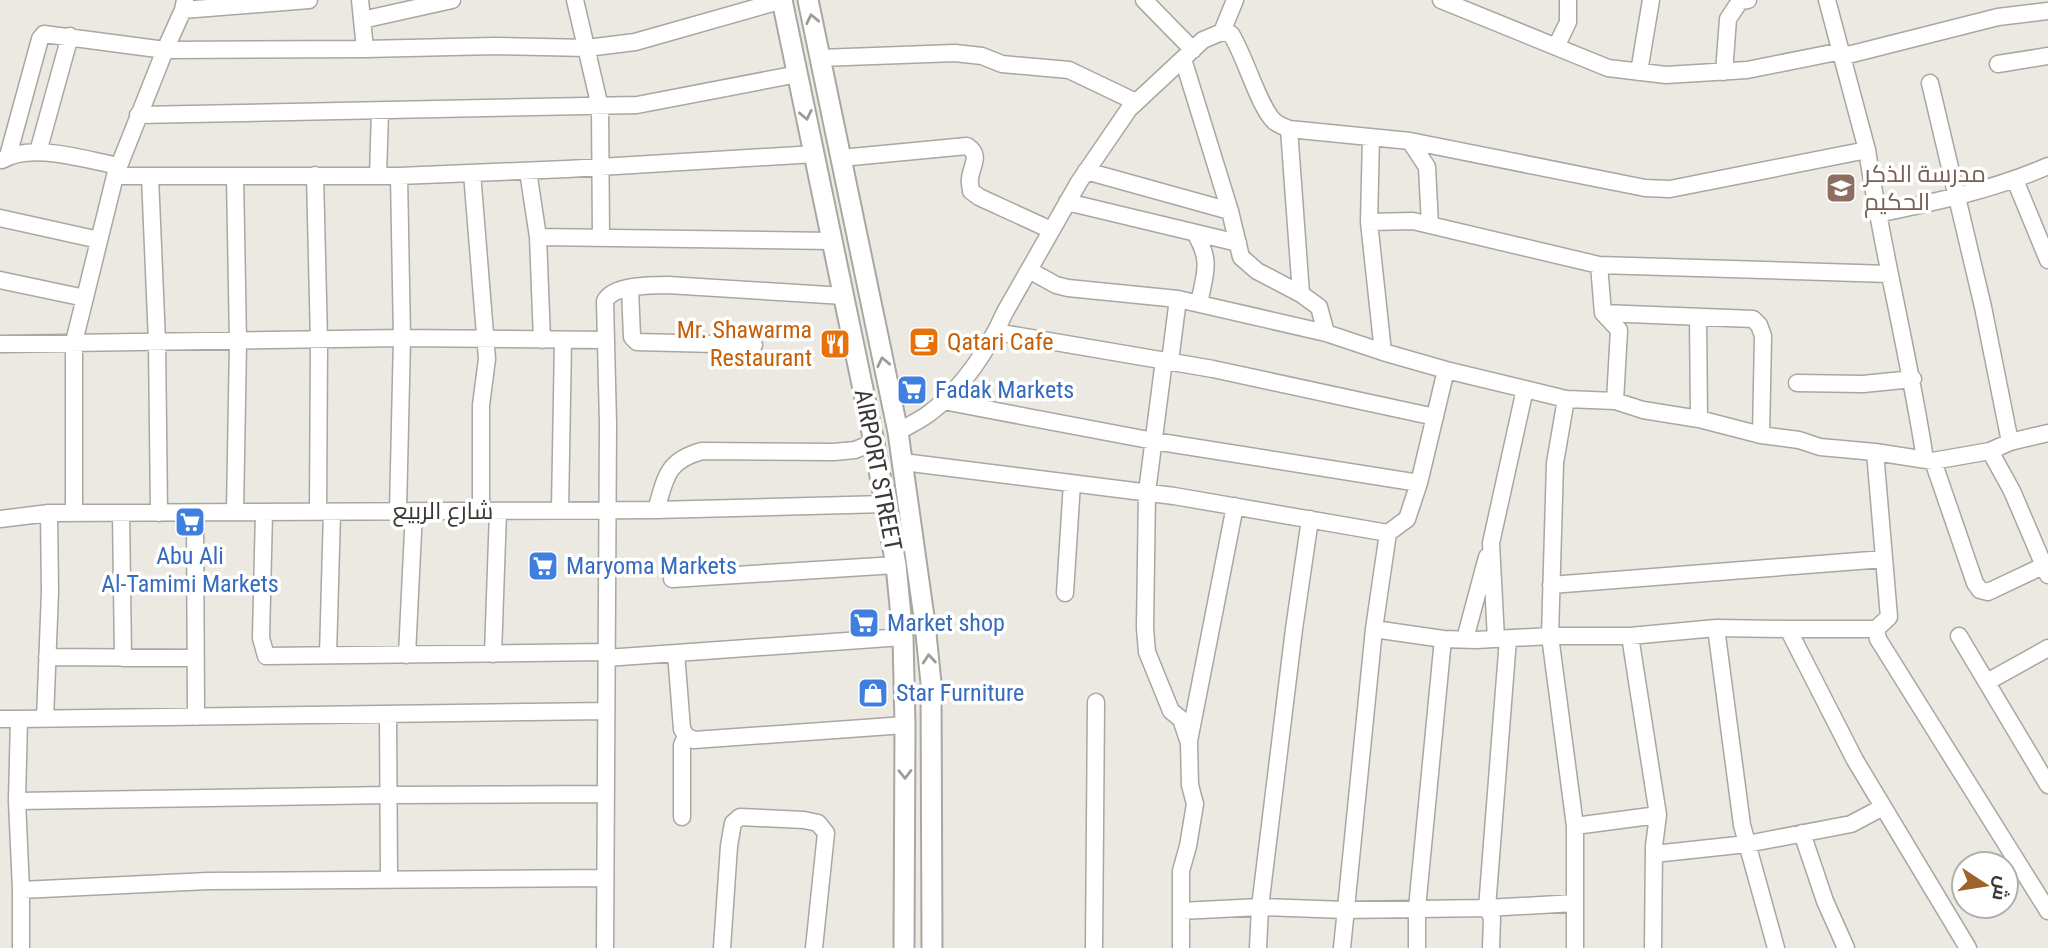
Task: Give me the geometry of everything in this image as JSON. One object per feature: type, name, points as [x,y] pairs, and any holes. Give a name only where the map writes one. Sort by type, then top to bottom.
[{"type":"main road","name":"AIRPORT STREET","points":[[783,0],[874,442],[896,565],[903,637],[905,725],[904,948]]},
{"type":"main road","name":"AIRPORT STREET","points":[[808,0],[898,432],[925,624],[931,683],[932,948]]},
{"type":"main road","points":[[828,215],[839,218],[851,210]]},
{"type":"main road","points":[[834,247],[848,245],[860,250]]},
{"type":"main road","points":[[905,819],[918,825],[932,820]]},
{"type":"main road","points":[[905,867],[919,861],[932,866]]},
{"type":"street","points":[[74,513],[74,342],[117,171],[184,5],[309,0]]},
{"type":"street","points":[[360,0],[365,49]]},
{"type":"street","points":[[362,20],[452,0]]},
{"type":"street","points":[[575,0],[600,107],[601,238]]},
{"type":"street","points":[[4,158],[40,39],[44,34],[164,50],[495,46],[587,48],[635,42],[783,0]]},
{"type":"street","points":[[1144,0],[1188,54],[1241,257],[1248,264],[1301,293],[1319,307],[1326,333]]},
{"type":"street","points":[[1222,32],[1235,0]]},
{"type":"street","points":[[1441,0],[1608,68],[1666,75],[1747,71],[1843,54],[1998,17],[2048,11]]},
{"type":"street","points":[[1556,47],[1568,22],[1568,0]]},
{"type":"street","points":[[1639,72],[1651,0]]},
{"type":"street","points":[[1724,72],[1728,19],[1742,0]]},
{"type":"street","points":[[1828,0],[1867,150],[1877,214],[1929,460],[1975,583],[1980,590],[1988,592],[2045,570],[2012,491],[1990,451]]},
{"type":"street","points":[[898,432],[931,412],[959,386],[996,331],[1086,171],[1129,109],[1203,40],[1222,32],[1231,34],[1241,48],[1265,107],[1274,121],[1289,130],[1410,141],[1645,188],[1670,189],[1867,150]]},
{"type":"street","points":[[38,152],[70,36]]},
{"type":"street","points":[[820,58],[955,53],[982,56],[1002,64],[1069,70],[1136,102]]},
{"type":"street","points":[[1998,64],[2048,56]]},
{"type":"street","points":[[138,115],[637,105],[797,74]]},
{"type":"street","points":[[1930,83],[1983,306],[2010,442]]},
{"type":"street","points":[[379,176],[380,111]]},
{"type":"street","points":[[1289,130],[1301,293]]},
{"type":"street","points":[[1371,137],[1370,222],[1383,352]]},
{"type":"street","points":[[1410,141],[1427,167],[1430,225]]},
{"type":"street","points":[[841,158],[967,146],[973,150],[976,160],[970,178],[971,191],[1051,230]]},
{"type":"street","points":[[4,158],[22,152],[38,152],[150,176],[399,176],[815,154]]},
{"type":"street","points":[[1877,214],[1956,197],[2015,180],[2048,166]]},
{"type":"street","points":[[528,171],[538,237],[542,340]]},
{"type":"street","points":[[1086,171],[1230,211]]},
{"type":"street","points":[[472,173],[487,359],[481,405],[481,511]]},
{"type":"street","points":[[150,176],[157,342],[159,513]]},
{"type":"street","points":[[235,176],[238,342],[235,512]]},
{"type":"street","points":[[315,176],[328,655]]},
{"type":"street","points":[[399,176],[407,654]]},
{"type":"street","points":[[2015,180],[2042,229],[2048,260]]},
{"type":"street","points":[[1067,202],[1238,243]]},
{"type":"street","points":[[0,218],[99,240]]},
{"type":"street","points":[[1370,222],[1413,221],[1598,265],[1889,274]]},
{"type":"street","points":[[1195,233],[1205,252],[1206,264],[1199,304]]},
{"type":"street","points":[[538,237],[834,247]]},
{"type":"street","points":[[1598,265],[1603,313],[1619,330],[1615,401]]},
{"type":"street","points":[[1029,270],[1056,285],[1068,288],[1178,299],[1326,333],[1446,370],[1566,399],[1615,401],[1643,410],[1699,419],[1820,447],[1929,460],[1990,451],[2010,442],[2048,433]]},
{"type":"street","points":[[0,279],[85,298]]},
{"type":"street","points":[[605,948],[605,301],[608,295],[630,288],[668,285],[844,296]]},
{"type":"street","points":[[630,288],[632,337],[636,342],[754,345]]},
{"type":"street","points":[[1178,299],[1147,492],[1145,595],[1147,652],[1171,711],[1181,719],[1189,743]]},
{"type":"street","points":[[1603,313],[1753,319],[1759,325],[1763,336],[1761,435]]},
{"type":"street","points":[[1698,317],[1699,419]]},
{"type":"street","points":[[996,331],[1167,360],[1435,417]]},
{"type":"street","points":[[0,344],[402,338],[606,340]]},
{"type":"street","points":[[560,510],[563,340]]},
{"type":"street","points":[[1342,948],[1374,629],[1388,533],[1407,519],[1419,483],[1446,370]]},
{"type":"street","points":[[1797,383],[1863,384],[1913,379]]},
{"type":"street","points":[[1465,639],[1491,543],[1525,389]]},
{"type":"street","points":[[1566,399],[1555,463],[1550,636],[1575,826],[1575,948]]},
{"type":"street","points":[[943,401],[1154,441],[1419,483]]},
{"type":"street","points":[[656,510],[664,482],[672,467],[685,456],[702,451],[834,452],[855,450],[874,442]]},
{"type":"street","points":[[1374,629],[1443,639],[1502,639],[1630,636],[1716,628],[1876,629],[1889,617],[1875,452]]},
{"type":"street","points":[[902,462],[1147,492],[1388,533]]},
{"type":"street","points":[[1065,593],[1072,483]]},
{"type":"street","name":"شارع الربيع","points":[[0,519],[48,513],[656,510],[886,504]]},
{"type":"street","points":[[1181,948],[1181,870],[1195,804],[1190,785],[1189,743],[1235,506]]},
{"type":"street","points":[[493,654],[498,511]]},
{"type":"street","points":[[264,512],[262,649],[266,656],[676,653],[903,637]]},
{"type":"street","points":[[45,719],[50,593],[48,513]]},
{"type":"street","points":[[121,513],[123,658]]},
{"type":"street","points":[[195,513],[196,717]]},
{"type":"street","points":[[1258,948],[1260,907],[1310,519]]},
{"type":"street","points":[[1491,543],[1502,639],[1487,908],[1492,918],[1491,948]]},
{"type":"street","points":[[1552,585],[1884,559]]},
{"type":"street","points":[[672,579],[896,565]]},
{"type":"street","points":[[1716,628],[1742,825],[1776,948]]},
{"type":"street","points":[[1788,629],[1855,760],[1968,948]]},
{"type":"street","points":[[1876,629],[1878,639],[2048,911]]},
{"type":"street","points":[[1630,636],[1658,815],[1654,854],[1653,948]]},
{"type":"street","points":[[1959,636],[2048,785]]},
{"type":"street","points":[[1417,948],[1417,908],[1443,639]]},
{"type":"street","points":[[1987,682],[2048,648]]},
{"type":"street","points":[[676,653],[682,729],[686,736],[694,740],[905,725]]},
{"type":"street","points":[[47,657],[196,659]]},
{"type":"street","points":[[1094,948],[1096,702]]},
{"type":"street","points":[[0,719],[606,711]]},
{"type":"street","points":[[388,714],[389,880]]},
{"type":"street","points":[[19,719],[17,801],[21,948]]},
{"type":"street","points":[[682,817],[682,746],[686,736]]},
{"type":"street","points":[[17,801],[605,794]]},
{"type":"street","points":[[1654,854],[1747,844],[1851,824],[1883,807]]},
{"type":"street","points":[[1575,826],[1658,815]]},
{"type":"street","points":[[722,948],[729,846],[733,824],[740,817],[804,820],[818,823],[826,834],[814,948]]},
{"type":"street","points":[[1802,833],[1825,901],[1846,948]]},
{"type":"street","points":[[21,890],[208,881],[605,878]]},
{"type":"street","points":[[1181,911],[1260,907],[1345,911],[1576,904]]},
{"type":"place","name":"مدرسة الذكر الحكيم","points":[[1841,188]]},
{"type":"place","name":"Qatari Cafe","points":[[924,342]]},
{"type":"place","name":"Mr. Shawarma Restaurant","points":[[835,344]]},
{"type":"place","name":"Fadak Markets","points":[[912,390]]},
{"type":"place","name":"Abu Ali Al-Tamimi Markets","points":[[190,522]]},
{"type":"place","name":"Maryoma Markets","points":[[543,566]]},
{"type":"place","name":"Market shop","points":[[864,623]]},
{"type":"place","name":"Star Furniture","points":[[873,693]]}]
